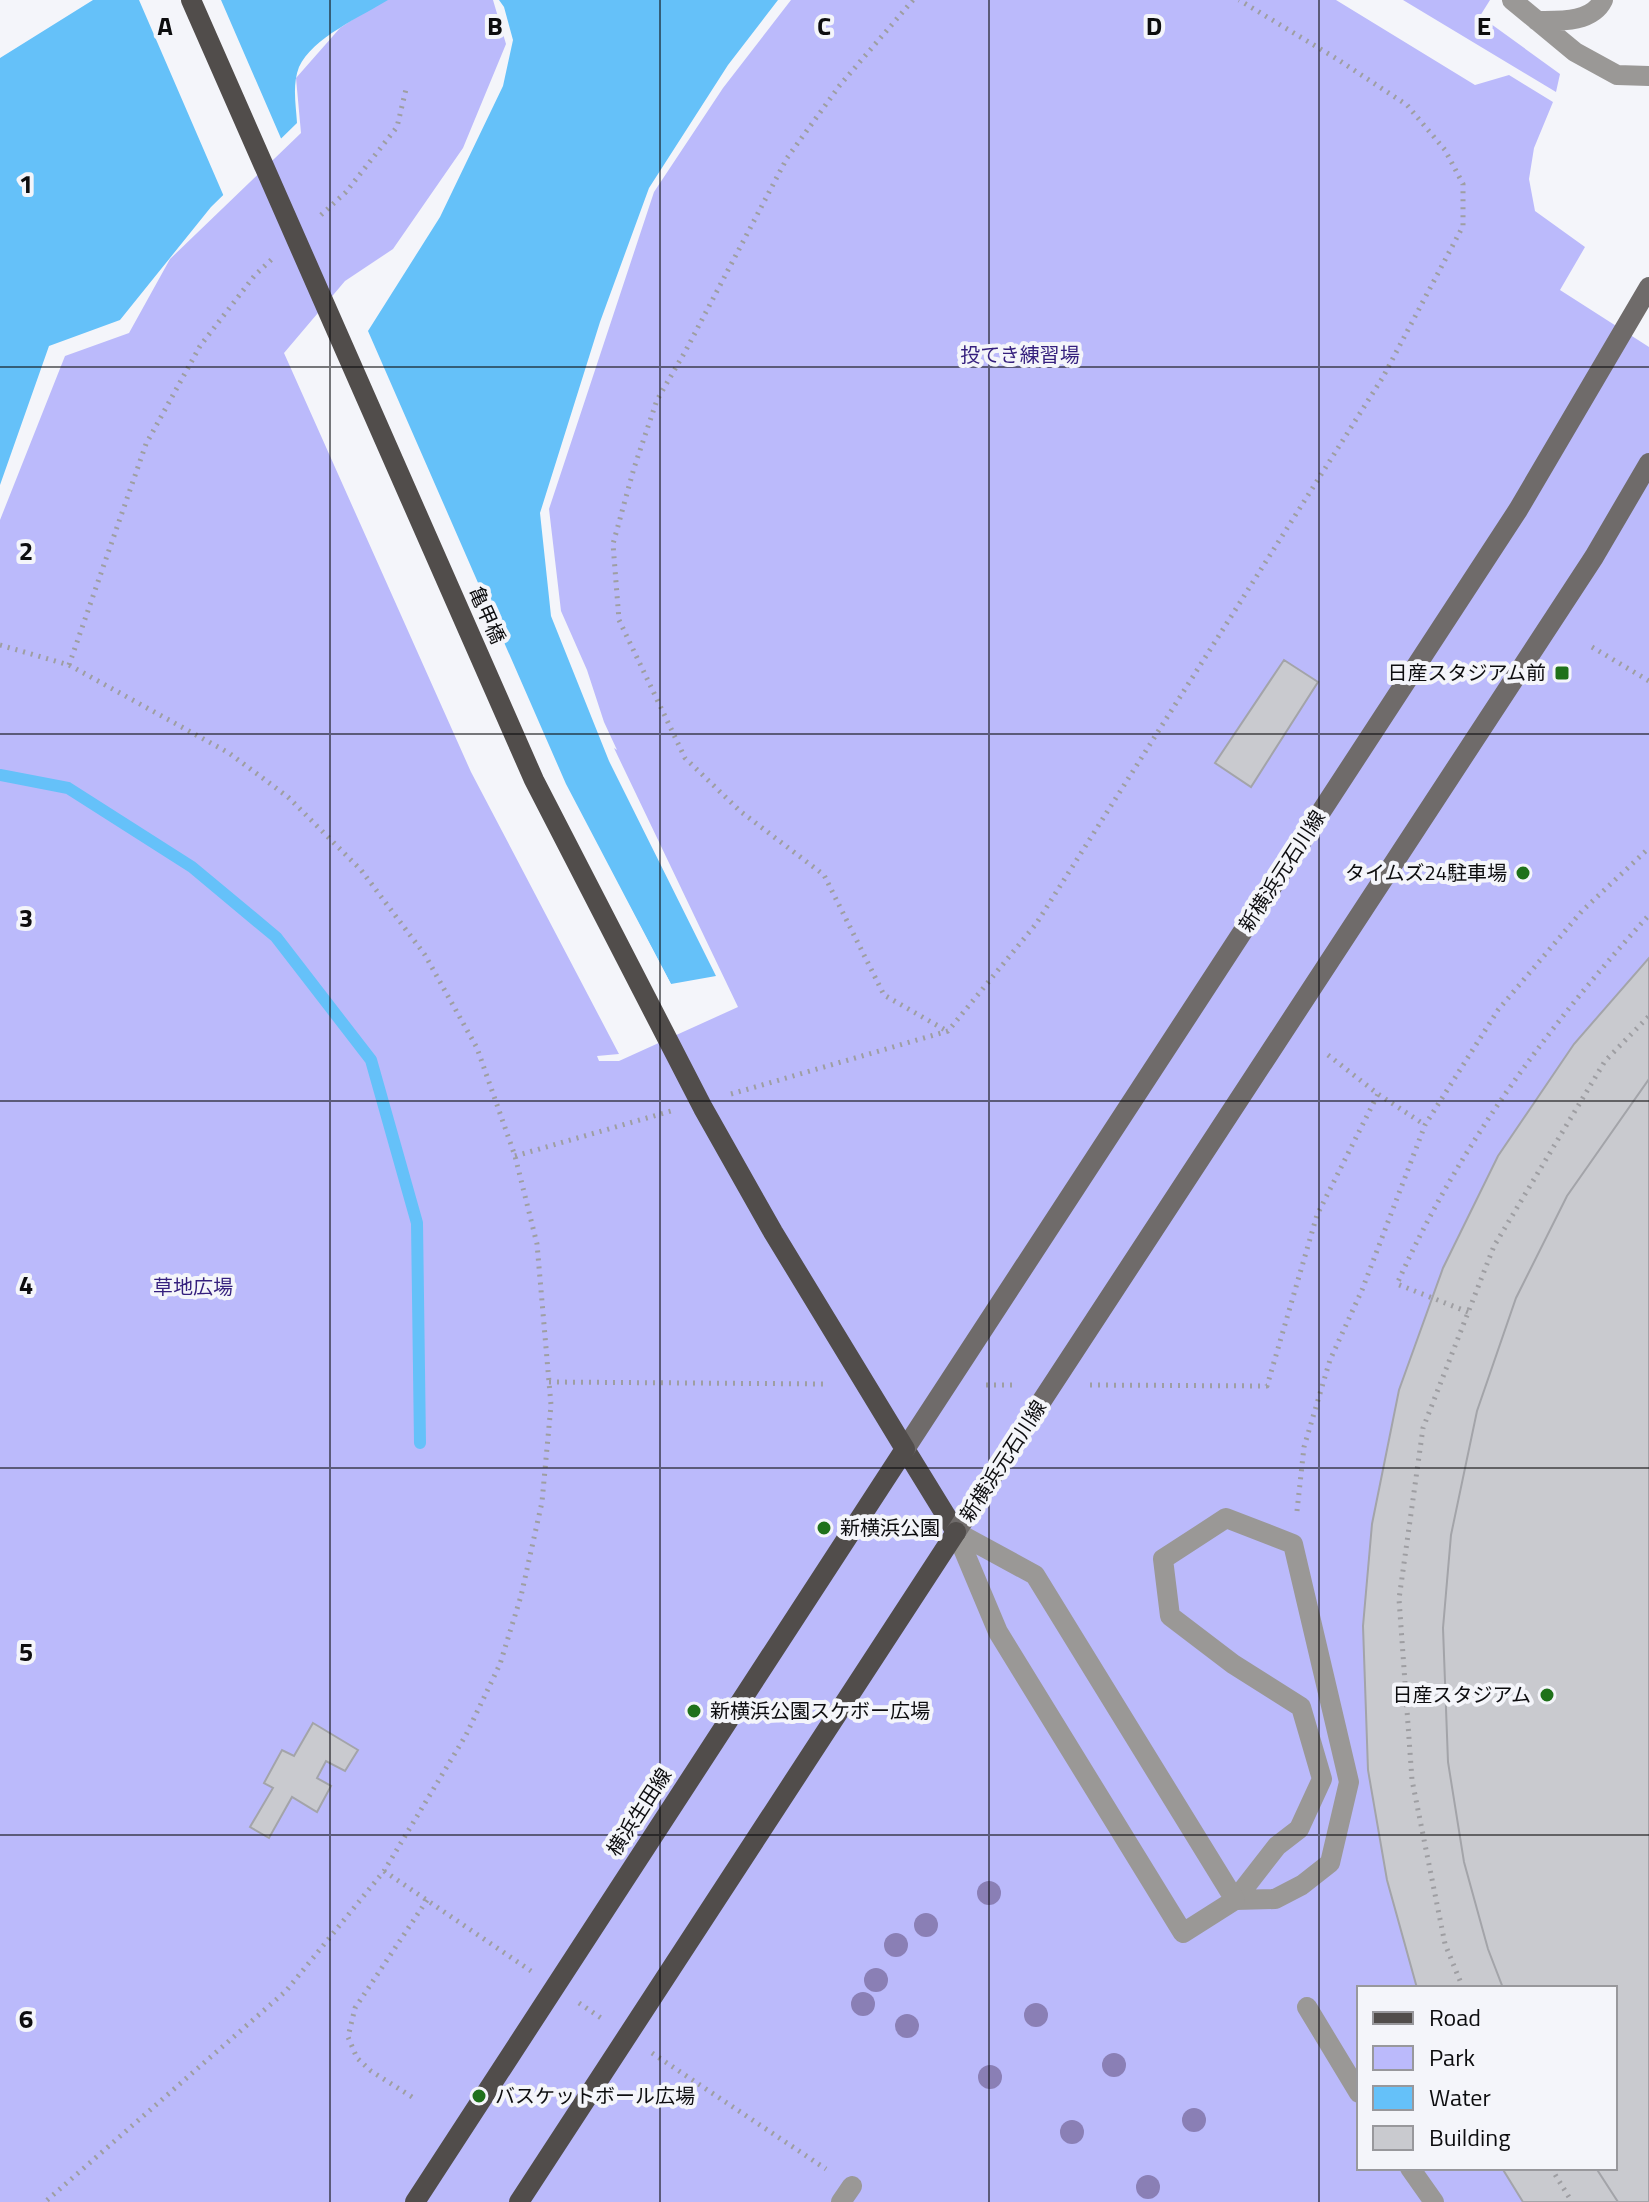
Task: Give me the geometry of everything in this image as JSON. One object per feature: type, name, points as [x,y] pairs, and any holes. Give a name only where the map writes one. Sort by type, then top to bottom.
[{"type":"main road","name":"亀甲橋","points":[[191,0],[534,780],[696,1095],[773,1232],[905,1449]]},
{"type":"main road","points":[[519,2202],[956,1532],[905,1449]]},
{"type":"main road","name":"横浜生田線","points":[[415,2202],[905,1449]]},
{"type":"street","points":[[1512,0],[1575,52],[1617,75],[1649,76]]},
{"type":"street","points":[[1537,21],[1573,21],[1600,7],[1603,0]]},
{"type":"street","name":"新横浜元石川線","points":[[905,1449],[1518,510],[1649,287]]},
{"type":"street","name":"新横浜元石川線","points":[[956,1532],[1585,571],[1649,463]]},
{"type":"street","points":[[956,1532],[998,1632],[1183,1933],[1235,1900],[1277,1846],[1299,1829],[1322,1779],[1301,1707],[1233,1664],[1170,1616],[1163,1559],[1226,1518],[1293,1544],[1349,1782],[1330,1863],[1302,1885],[1275,1899],[1235,1900]]},
{"type":"street","points":[[956,1532],[1035,1575],[1235,1900]]},
{"type":"street","points":[[1307,2007],[1357,2090]]},
{"type":"street","points":[[1411,2170],[1434,2202]]},
{"type":"path","points":[[913,0],[840,85],[787,158],[657,400],[613,544],[619,620],[685,758],[740,811],[824,875],[884,995],[948,1031],[1036,924],[1383,377],[1463,226],[1463,184],[1445,150],[1407,105],[1239,0]]},
{"type":"path","points":[[312,223],[346,192],[397,127],[407,85]]},
{"type":"path","points":[[69,665],[146,444],[200,346],[255,275],[278,255]]},
{"type":"path","points":[[0,645],[69,665],[229,753],[288,797],[361,870],[425,955],[477,1048],[515,1156],[537,1244],[551,1405],[542,1502],[521,1596],[500,1664],[466,1735],[384,1871],[286,1991],[45,2202]]},
{"type":"path","points":[[1592,647],[1649,681]]},
{"type":"path","points":[[1293,1544],[1304,1447],[1330,1360],[1362,1290],[1425,1125],[1507,998],[1582,911],[1649,848]]},
{"type":"path","points":[[1468,1312],[1397,1284],[1414,1245],[1489,1116],[1603,966],[1649,915]]},
{"type":"path","points":[[1462,1986],[1445,1944],[1412,1780],[1399,1599],[1423,1428],[1494,1246],[1605,1061],[1649,1016]]},
{"type":"path","points":[[1328,1055],[1425,1125]]},
{"type":"path","points":[[1267,1386],[1317,1215],[1378,1094]]},
{"type":"path","points":[[412,2097],[371,2071],[357,2058],[348,2037],[355,2008],[427,1900]]},
{"type":"path","points":[[1552,2170],[1572,2202]]},
{"type":"green space","name":"新横浜公園","points":[[382,0],[493,0],[506,44],[463,148],[393,249],[345,281],[284,353],[471,772],[619,1054],[597,1056],[599,1061],[619,1061],[738,1007],[614,748],[617,750],[561,611],[549,509],[654,192],[723,88],[791,0],[1336,0],[1475,85],[1509,75],[1553,102],[1534,148],[1529,179],[1535,211],[1585,247],[1560,290],[1649,347],[1649,2202],[0,2202],[0,520],[65,356],[129,333],[170,259],[301,133],[296,78],[340,28]]},
{"type":"green space","points":[[1403,0],[1490,0],[1480,16],[1560,74],[1556,92]]},
{"type":"water","points":[[93,0],[388,0],[326,37],[305,56],[296,81],[297,123],[211,207],[120,320],[49,346],[0,485],[0,58]]},
{"type":"water","points":[[499,0],[778,0],[728,65],[649,188],[600,322],[540,513],[551,616],[609,761],[716,976],[671,984],[566,784],[368,331],[440,217],[503,86],[513,40],[504,7]]},
{"type":"pier","points":[[139,0],[221,0],[283,143],[225,199]]},
{"type":"pier","points":[[364,329],[564,783],[673,988],[667,986],[562,786]]},
{"type":"building","points":[[1284,660],[1318,682],[1251,787],[1215,763]]},
{"type":"building","points":[[1649,958],[1649,1079],[1567,1196],[1516,1298],[1477,1411],[1451,1535],[1443,1628],[1448,1762],[1464,1862],[1488,1949],[1502,1986],[1416,1986],[1387,1880],[1368,1770],[1363,1626],[1372,1524],[1399,1390],[1443,1268],[1498,1156],[1574,1044]]},
{"type":"building","name":"日産スタジアム","points":[[1649,1079],[1649,2202],[1618,2202],[1597,2170],[1617,2170],[1617,1986],[1502,1986],[1488,1949],[1464,1862],[1448,1762],[1443,1628],[1451,1535],[1477,1411],[1516,1298],[1567,1196]]},
{"type":"building","points":[[313,1723],[358,1750],[345,1771],[326,1761],[317,1778],[331,1786],[317,1812],[292,1797],[269,1838],[250,1827],[273,1788],[264,1783],[282,1750],[294,1756]]},
{"type":"building","points":[[1503,2170],[1597,2170],[1618,2202],[1523,2202]]},
{"type":"waterway","points":[[0,775],[68,788],[192,867],[276,937],[371,1060],[417,1223],[420,1443]]},
{"type":"place","name":"日産スタジアム前","points":[[1562,673]]},
{"type":"place","name":"タイムズ24駐車場","points":[[1523,873]]},
{"type":"place","name":"新横浜公園","points":[[824,1528]]},
{"type":"place","name":"日産スタジアム","points":[[1547,1695]]},
{"type":"place","name":"新横浜公園スケボー広場","points":[[694,1711]]},
{"type":"place","name":"バスケットボール広場","points":[[479,2096]]},
{"type":"park label","name":"投てき練習場","points":[[1020,355]]},
{"type":"park label","name":"草地広場","points":[[193,1287]]}]
